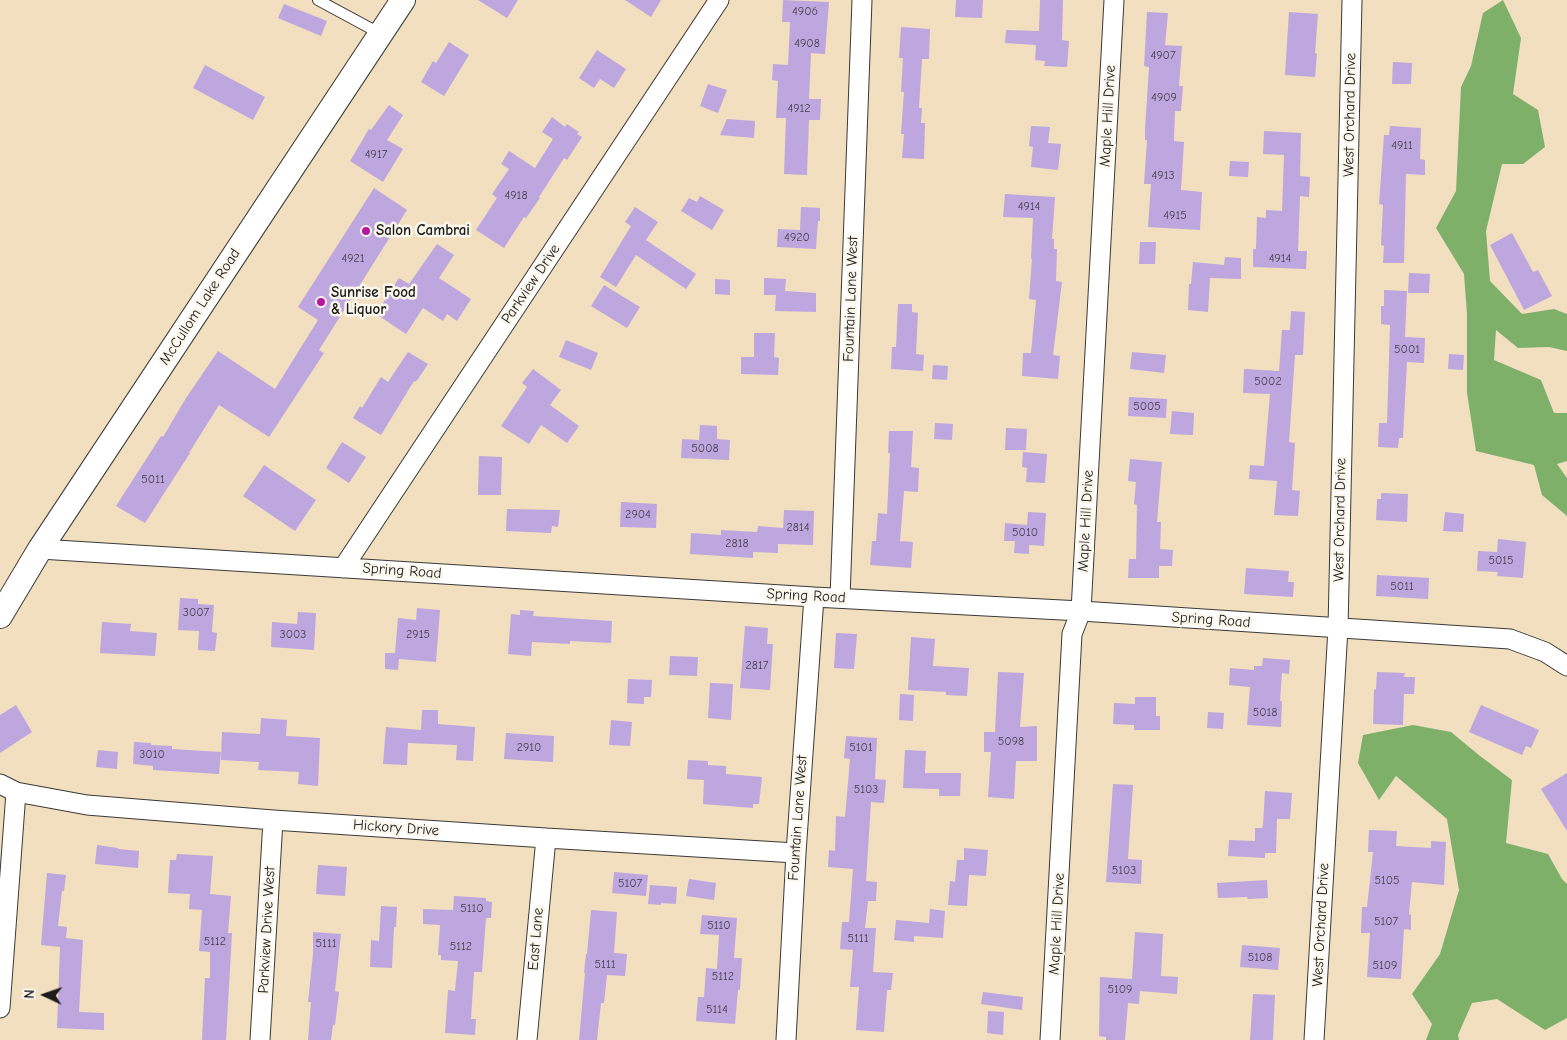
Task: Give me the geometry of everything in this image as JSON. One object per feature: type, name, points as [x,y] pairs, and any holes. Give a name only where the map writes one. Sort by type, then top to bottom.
[{"type":"street","name":"McCullom Lake Road","points":[[0,616],[40,549],[403,0]]},
{"type":"street","name":"Parkview Drive","points":[[343,568],[719,0]]},
{"type":"street","name":"Fountain Lane West","points":[[840,598],[862,0]]},
{"type":"street","name":"Maple Hill Drive","points":[[1050,1040],[1072,634],[1081,611],[1114,0]]},
{"type":"street","name":"West Orchard Drive","points":[[1314,1040],[1338,628],[1352,0]]},
{"type":"street","name":"Spring Road","points":[[40,549],[814,597],[1081,611],[1510,639],[1545,652],[1567,666]]},
{"type":"street","name":"Fountain Lane West","points":[[786,1040],[796,853],[814,597]]},
{"type":"street","name":"Hickory Drive","points":[[8,788],[87,805],[273,820],[796,853]]},
{"type":"street","points":[[0,1008],[8,788]]},
{"type":"street","name":"Parkview Drive West","points":[[260,1040],[273,820]]},
{"type":"street","name":"East Lane","points":[[527,1040],[546,838]]},
{"type":"lane","points":[[318,0],[381,34]]},
{"type":"green space","points":[[1503,0],[1521,38],[1513,94],[1538,110],[1545,147],[1523,164],[1502,164],[1486,231],[1490,281],[1522,314],[1554,309],[1567,314],[1567,351],[1549,347],[1518,348],[1496,330],[1494,360],[1541,380],[1554,413],[1567,413],[1567,461],[1557,464],[1567,478],[1567,516],[1542,495],[1534,465],[1476,451],[1467,393],[1467,314],[1464,274],[1436,228],[1456,191],[1461,87],[1471,66],[1483,13]]},
{"type":"green space","points":[[1413,725],[1451,732],[1512,780],[1506,843],[1548,854],[1562,879],[1567,884],[1567,1018],[1545,1030],[1497,999],[1472,1003],[1458,1035],[1459,1040],[1426,1040],[1432,1024],[1412,994],[1440,954],[1459,890],[1447,819],[1396,776],[1379,800],[1358,763],[1363,735]]},
{"type":"building","points":[[478,0],[518,0],[507,18]]},
{"type":"building","points":[[625,0],[661,0],[651,17]]},
{"type":"building","points":[[783,0],[829,2],[825,54],[811,53],[809,99],[821,99],[820,120],[809,120],[807,175],[784,174],[786,118],[776,118],[778,81],[772,80],[773,64],[788,65],[790,22],[782,22]]},
{"type":"building","points":[[956,0],[983,0],[982,18],[955,17]]},
{"type":"building","points":[[1040,0],[1063,0],[1062,40],[1069,41],[1067,67],[1044,66],[1045,61],[1035,60],[1036,45],[1005,43],[1006,30],[1039,31]]},
{"type":"building","points":[[284,4],[327,21],[321,36],[278,18]]},
{"type":"building","points":[[1147,12],[1168,13],[1165,45],[1182,46],[1179,86],[1183,86],[1181,111],[1175,111],[1174,141],[1184,142],[1181,190],[1202,192],[1200,230],[1148,227],[1151,184],[1144,184],[1149,67],[1144,66]]},
{"type":"building","points":[[1289,12],[1318,14],[1315,77],[1285,75]]},
{"type":"building","points":[[901,27],[930,29],[929,59],[922,59],[919,108],[922,108],[921,123],[925,123],[924,159],[902,158],[904,134],[901,134],[904,92],[901,92],[903,58],[899,58]]},
{"type":"building","points":[[449,42],[469,55],[444,96],[421,82],[433,61],[436,63]]},
{"type":"building","points":[[597,50],[626,69],[614,88],[600,79],[594,88],[579,78]]},
{"type":"building","points":[[1393,62],[1412,63],[1411,84],[1392,84]]},
{"type":"building","points":[[205,65],[265,97],[253,120],[193,88]]},
{"type":"building","points":[[708,84],[727,90],[718,113],[700,106]]},
{"type":"building","points":[[389,105],[403,115],[387,140],[403,149],[383,182],[350,161],[369,129],[371,130]]},
{"type":"building","points":[[552,117],[565,127],[567,124],[579,132],[577,134],[582,137],[567,160],[564,158],[540,198],[526,218],[524,217],[504,248],[476,230],[497,198],[492,194],[509,169],[501,164],[509,151],[535,168],[553,139],[542,132]]},
{"type":"building","points":[[727,119],[755,121],[754,138],[720,135]]},
{"type":"building","points":[[1031,126],[1050,127],[1048,143],[1061,144],[1058,170],[1031,167],[1033,147],[1029,146]]},
{"type":"building","points":[[1390,126],[1421,128],[1420,159],[1425,160],[1425,175],[1406,174],[1404,263],[1383,263],[1384,246],[1381,245],[1383,205],[1379,204],[1384,135],[1389,135]]},
{"type":"building","points":[[1264,131],[1301,133],[1300,176],[1310,177],[1309,197],[1300,196],[1298,251],[1307,251],[1306,269],[1253,267],[1253,249],[1256,249],[1257,217],[1266,218],[1266,210],[1282,211],[1284,155],[1263,154]]},
{"type":"building","points":[[1230,161],[1249,162],[1248,177],[1229,176]]},
{"type":"building","points":[[374,188],[407,210],[319,350],[324,353],[269,437],[219,405],[145,523],[116,506],[218,351],[275,389],[318,320],[298,307]]},
{"type":"building","points":[[1005,194],[1055,197],[1052,239],[1054,239],[1054,249],[1057,249],[1056,281],[1062,282],[1053,355],[1060,356],[1058,379],[1022,376],[1023,353],[1031,353],[1036,300],[1029,299],[1033,218],[1003,217]]},
{"type":"building","points":[[700,196],[724,210],[712,230],[681,211],[689,198],[697,202]]},
{"type":"building","points":[[635,207],[658,222],[646,240],[696,274],[686,289],[636,255],[616,287],[600,277],[631,226],[625,222]]},
{"type":"building","points":[[801,207],[820,208],[816,249],[777,247],[778,229],[800,230]]},
{"type":"building","points":[[1512,233],[1533,272],[1538,270],[1552,296],[1524,310],[1490,245]]},
{"type":"building","points":[[1140,242],[1156,242],[1155,264],[1139,264]]},
{"type":"building","points":[[437,244],[454,255],[439,278],[471,299],[457,321],[447,314],[443,321],[423,308],[406,334],[376,314],[399,278],[409,284]]},
{"type":"building","points":[[1225,257],[1241,258],[1241,279],[1210,278],[1208,312],[1188,310],[1189,284],[1191,284],[1193,262],[1224,265]]},
{"type":"building","points":[[1409,273],[1430,274],[1429,293],[1408,293]]},
{"type":"building","points":[[764,278],[786,279],[785,291],[816,293],[816,312],[775,311],[776,295],[764,295]]},
{"type":"building","points":[[715,279],[730,280],[730,295],[715,294]]},
{"type":"building","points":[[604,285],[640,307],[627,328],[591,306]]},
{"type":"building","points":[[1384,290],[1407,291],[1405,337],[1425,338],[1424,363],[1407,362],[1403,438],[1399,438],[1398,448],[1378,447],[1379,423],[1387,423],[1390,325],[1381,324],[1381,306],[1384,306]]},
{"type":"building","points":[[898,304],[912,304],[912,312],[918,313],[916,354],[924,355],[923,371],[891,369],[892,347],[896,347]]},
{"type":"building","points":[[1291,311],[1305,312],[1303,355],[1295,355],[1289,442],[1295,443],[1292,490],[1300,491],[1298,516],[1274,515],[1277,481],[1249,479],[1250,465],[1264,466],[1270,394],[1243,393],[1244,369],[1279,371],[1282,330],[1290,330]]},
{"type":"building","points":[[754,333],[775,333],[774,357],[779,358],[778,375],[741,374],[741,357],[754,357]]},
{"type":"building","points":[[566,340],[598,353],[591,370],[559,357]]},
{"type":"building","points":[[408,352],[428,364],[418,379],[414,381],[381,435],[353,418],[360,406],[362,408],[381,377],[388,382]]},
{"type":"building","points":[[1132,352],[1166,355],[1164,373],[1130,369]]},
{"type":"building","points":[[1449,354],[1464,355],[1463,370],[1448,369]]},
{"type":"building","points":[[933,365],[948,366],[947,380],[932,379]]},
{"type":"building","points":[[533,369],[561,390],[550,405],[579,426],[567,443],[541,425],[529,444],[501,426],[527,387],[522,383]]},
{"type":"building","points":[[1129,397],[1167,399],[1166,418],[1128,416]]},
{"type":"building","points":[[1172,411],[1194,413],[1193,435],[1170,434]]},
{"type":"building","points":[[935,423],[953,424],[952,440],[934,439]]},
{"type":"building","points":[[700,425],[717,426],[717,439],[730,440],[729,460],[681,458],[682,439],[699,440]]},
{"type":"building","points":[[1006,428],[1027,429],[1026,450],[1005,450]]},
{"type":"building","points":[[889,431],[913,431],[911,467],[919,468],[918,492],[904,491],[900,541],[913,542],[911,568],[870,565],[872,541],[876,541],[878,513],[887,514],[890,453],[888,453]]},
{"type":"building","points":[[342,442],[366,457],[349,483],[326,468]]},
{"type":"building","points":[[1023,452],[1047,454],[1045,483],[1026,482],[1027,468],[1022,467]]},
{"type":"building","points":[[479,456],[502,457],[501,495],[478,495]]},
{"type":"building","points":[[1130,459],[1162,462],[1157,522],[1161,522],[1160,549],[1173,550],[1172,566],[1159,566],[1159,578],[1128,578],[1129,559],[1136,559],[1137,505],[1134,504],[1136,482],[1128,481]]},
{"type":"building","points":[[264,465],[316,500],[295,531],[243,496]]},
{"type":"building","points":[[1381,493],[1408,494],[1407,522],[1376,520],[1377,499],[1381,499]]},
{"type":"building","points":[[621,502],[657,504],[656,528],[620,527]]},
{"type":"building","points":[[507,509],[560,510],[558,527],[552,526],[551,533],[506,531]]},
{"type":"building","points":[[784,510],[814,511],[813,545],[778,544],[778,553],[753,552],[753,558],[690,554],[691,533],[721,535],[721,530],[757,532],[758,526],[783,528]]},
{"type":"building","points":[[1028,512],[1046,513],[1044,546],[1029,545],[1029,554],[1014,553],[1015,541],[1004,541],[1005,523],[1027,525]]},
{"type":"building","points":[[1445,512],[1464,514],[1463,532],[1443,531]]},
{"type":"building","points":[[1498,539],[1526,542],[1523,578],[1497,576],[1498,572],[1477,571],[1478,551],[1497,552]]},
{"type":"building","points":[[1246,568],[1289,571],[1288,582],[1294,582],[1293,597],[1244,594]]},
{"type":"building","points":[[1377,575],[1429,578],[1428,599],[1376,596]]},
{"type":"building","points":[[180,598],[198,599],[198,604],[214,605],[212,632],[217,633],[215,651],[198,650],[199,631],[178,630]]},
{"type":"building","points":[[417,608],[440,610],[436,662],[399,659],[398,670],[385,669],[385,653],[395,653],[398,618],[416,620]]},
{"type":"building","points":[[520,610],[534,611],[533,616],[612,621],[611,643],[570,641],[570,644],[532,642],[531,656],[508,654],[511,614],[520,615]]},
{"type":"building","points":[[298,612],[316,613],[314,650],[271,647],[272,622],[297,624]]},
{"type":"building","points":[[102,622],[131,624],[130,631],[157,633],[155,656],[100,653]]},
{"type":"building","points":[[745,626],[768,628],[767,644],[773,644],[770,690],[740,688]]},
{"type":"building","points":[[836,633],[857,634],[854,669],[834,668]]},
{"type":"building","points":[[911,637],[935,639],[933,666],[969,668],[967,696],[946,695],[946,692],[908,690]]},
{"type":"building","points":[[670,656],[698,657],[697,676],[669,675]]},
{"type":"building","points":[[1263,658],[1290,660],[1289,674],[1282,673],[1281,727],[1247,725],[1250,687],[1229,685],[1230,668],[1254,670],[1254,666],[1262,666]]},
{"type":"building","points":[[998,672],[1024,673],[1020,727],[1037,726],[1037,761],[1016,761],[1014,799],[988,797],[991,752],[984,752],[984,732],[995,732]]},
{"type":"building","points":[[1377,672],[1405,673],[1404,677],[1415,677],[1414,694],[1404,694],[1403,725],[1373,724],[1374,690],[1376,689]]},
{"type":"building","points":[[628,679],[652,680],[651,697],[644,697],[644,704],[627,703]]},
{"type":"building","points":[[710,683],[733,684],[731,720],[708,718]]},
{"type":"building","points":[[900,694],[914,695],[913,721],[899,720]]},
{"type":"building","points":[[1135,697],[1156,697],[1156,716],[1160,716],[1160,730],[1134,730],[1134,725],[1113,724],[1114,703],[1135,704]]},
{"type":"building","points":[[16,705],[32,732],[0,753],[0,715]]},
{"type":"building","points":[[1481,705],[1539,730],[1531,748],[1526,746],[1522,755],[1469,732]]},
{"type":"building","points":[[422,710],[438,710],[438,724],[475,727],[473,761],[456,760],[457,745],[408,743],[407,765],[383,764],[386,727],[421,730]]},
{"type":"building","points":[[1208,712],[1224,713],[1223,729],[1207,728]]},
{"type":"building","points":[[261,718],[287,720],[286,736],[320,738],[318,786],[298,784],[299,772],[258,770],[259,762],[221,760],[222,732],[260,734]]},
{"type":"building","points":[[611,720],[632,722],[630,746],[609,745]]},
{"type":"building","points":[[506,733],[554,736],[553,762],[504,759]]},
{"type":"building","points":[[846,736],[877,738],[875,779],[886,780],[884,803],[871,802],[866,881],[877,882],[876,901],[868,901],[865,928],[876,928],[873,972],[893,973],[891,990],[887,990],[884,1032],[856,1030],[859,987],[850,987],[853,950],[840,949],[842,922],[849,922],[853,869],[828,867],[829,850],[835,851],[836,816],[845,817],[850,759],[844,758]]},
{"type":"building","points":[[134,742],[172,746],[172,749],[221,752],[219,774],[153,770],[153,766],[133,764]]},
{"type":"building","points":[[98,750],[118,752],[117,769],[96,767]]},
{"type":"building","points":[[905,750],[926,751],[925,773],[961,773],[960,796],[939,796],[939,789],[903,788]]},
{"type":"building","points":[[688,760],[708,761],[708,765],[726,766],[726,774],[762,777],[759,804],[753,804],[753,808],[703,804],[704,780],[687,779]]},
{"type":"building","points":[[1567,773],[1567,831],[1541,789]]},
{"type":"building","points":[[1113,784],[1133,785],[1128,859],[1142,860],[1141,884],[1106,882]]},
{"type":"building","points":[[1265,791],[1292,793],[1290,819],[1277,819],[1276,853],[1265,853],[1265,858],[1228,856],[1229,840],[1255,841],[1255,828],[1262,828],[1263,825]]},
{"type":"building","points":[[1369,830],[1397,831],[1396,846],[1431,848],[1431,841],[1446,842],[1444,885],[1412,882],[1409,914],[1411,915],[1411,930],[1404,929],[1401,979],[1367,977],[1370,933],[1361,933],[1362,907],[1367,907],[1373,852],[1368,852]]},
{"type":"building","points":[[97,845],[139,851],[138,868],[95,864]]},
{"type":"building","points":[[964,848],[988,850],[986,876],[969,875],[967,906],[948,905],[950,881],[955,882],[957,860],[964,860]]},
{"type":"building","points":[[177,854],[213,856],[210,894],[231,896],[228,933],[232,933],[226,1040],[202,1040],[205,978],[210,978],[210,952],[199,951],[202,910],[189,909],[190,894],[168,893],[170,860],[176,860]]},
{"type":"building","points":[[318,865],[347,867],[345,896],[316,894]]},
{"type":"building","points":[[614,872],[648,875],[646,896],[612,893]]},
{"type":"building","points":[[47,873],[66,875],[58,926],[67,927],[66,938],[83,940],[79,1012],[104,1013],[104,1030],[57,1028],[60,947],[41,945]]},
{"type":"building","points":[[689,879],[716,883],[714,900],[686,896]]},
{"type":"building","points":[[1267,880],[1268,898],[1218,898],[1217,883]]},
{"type":"building","points":[[650,885],[677,887],[676,904],[648,904]]},
{"type":"building","points":[[454,896],[486,898],[486,901],[492,902],[491,918],[486,918],[482,972],[474,972],[471,1019],[476,1019],[475,1035],[445,1033],[448,990],[455,991],[458,961],[441,960],[441,955],[438,955],[440,925],[423,924],[423,909],[453,910]]},
{"type":"building","points":[[381,906],[397,907],[392,968],[370,967],[371,940],[379,941]]},
{"type":"building","points":[[930,909],[945,911],[943,938],[914,936],[914,942],[894,940],[896,920],[929,923]]},
{"type":"building","points":[[591,910],[617,912],[614,953],[627,954],[625,976],[607,975],[604,1003],[601,1003],[597,1040],[579,1040],[584,973]]},
{"type":"building","points":[[702,915],[737,918],[734,958],[742,958],[735,1024],[696,1021],[698,997],[704,997],[706,968],[717,969],[719,935],[700,934]]},
{"type":"building","points":[[313,932],[341,934],[335,991],[339,992],[331,1040],[308,1040],[311,1002],[308,1002],[313,954]]},
{"type":"building","points":[[1135,932],[1163,934],[1161,976],[1178,977],[1177,994],[1140,991],[1139,1004],[1128,1003],[1125,1040],[1106,1040],[1106,1037],[1099,1036],[1100,977],[1132,979]]},
{"type":"building","points":[[1242,945],[1280,948],[1278,970],[1240,967]]},
{"type":"building","points":[[983,992],[1023,997],[1022,1010],[981,1004]]},
{"type":"building","points":[[1253,994],[1275,995],[1273,1040],[1250,1040]]},
{"type":"building","points":[[988,1011],[1004,1012],[1003,1035],[987,1033]]},
{"type":"place","name":"Salon Cambrai","points":[[366,231]]},
{"type":"place","name":"Sunrise Food & Liquor","points":[[321,302]]}]
